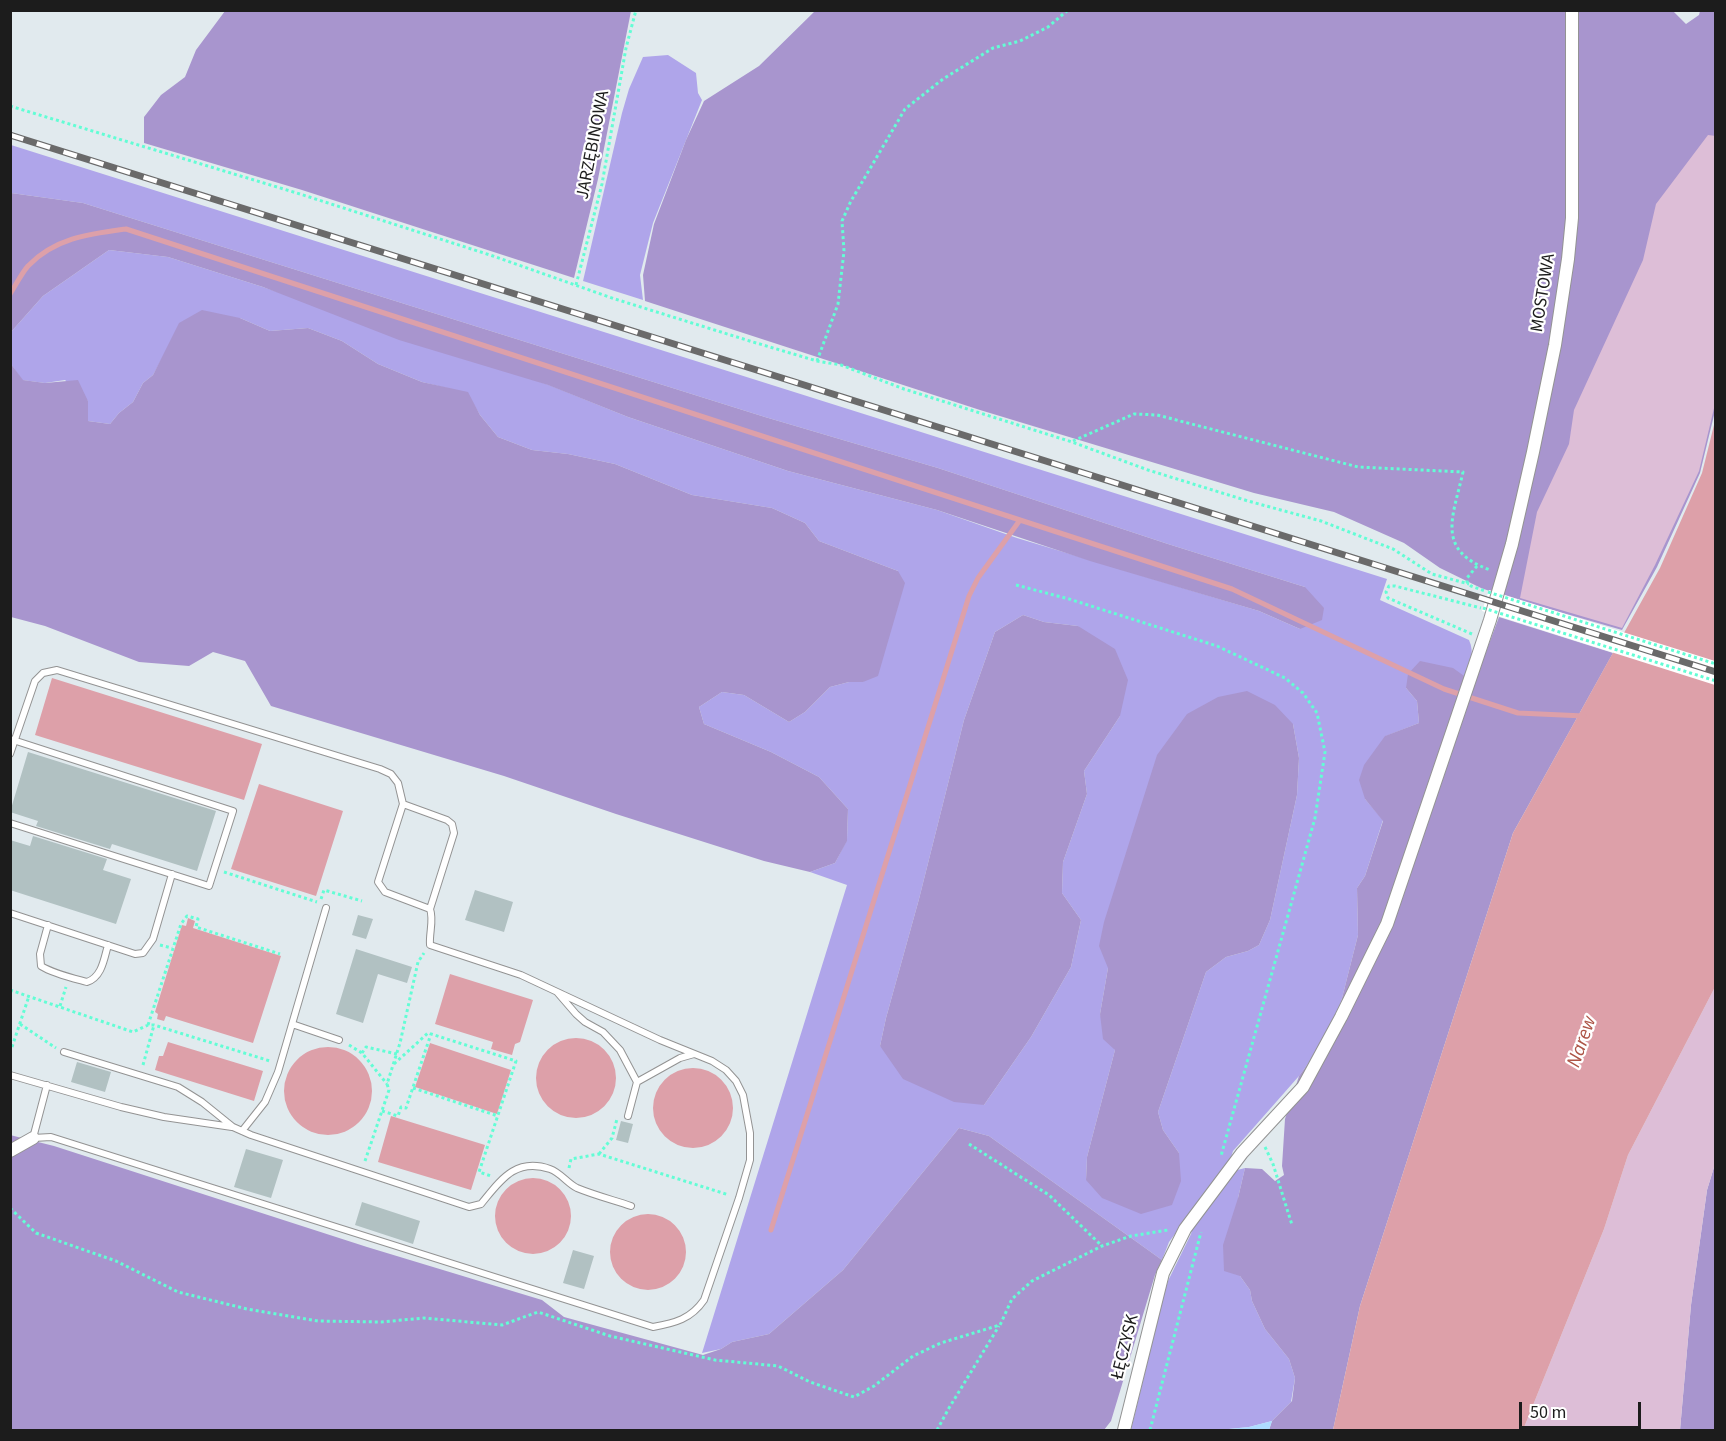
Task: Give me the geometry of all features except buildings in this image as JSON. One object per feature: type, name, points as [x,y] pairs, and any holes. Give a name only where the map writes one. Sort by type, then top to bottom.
[{"type":"street","name":"MOSTOWA","points":[[1259,1135],[1303,1087],[1387,924],[1484,639],[1502,575],[1533,452],[1555,345],[1568,259],[1572,218],[1572,10]]},
{"type":"street","name":"ŁĘCZYSK","points":[[1124,1431],[1163,1273],[1185,1229],[1259,1135]]},
{"type":"street","points":[[10,1150],[33,1138]]},
{"type":"lane","points":[[10,754],[13,739],[35,681],[43,673],[57,670],[380,769],[391,774],[398,783],[403,804],[378,882],[385,892],[430,909]]},
{"type":"lane","points":[[10,823],[209,886],[233,811],[13,739]]},
{"type":"lane","points":[[47,1085],[33,1138],[51,1137],[653,1327],[674,1323],[696,1311],[704,1300],[740,1198],[750,1160],[750,1133],[743,1095],[736,1081],[726,1070],[712,1061],[660,1040],[521,975],[430,945],[432,915],[430,909],[454,832],[452,824],[447,820],[403,804]]},
{"type":"lane","points":[[10,913],[135,954],[142,953],[153,939],[172,874]]},
{"type":"lane","points":[[242,1131],[265,1102],[280,1064],[326,908]]},
{"type":"lane","points":[[48,926],[40,954],[41,966],[69,977],[87,982],[95,978],[99,973],[108,945]]},
{"type":"lane","points":[[556,991],[576,1014],[603,1032],[620,1050],[638,1082]]},
{"type":"lane","points":[[292,1024],[339,1040]]},
{"type":"lane","points":[[64,1052],[178,1087],[202,1102],[233,1127],[242,1131],[469,1207],[481,1204],[509,1172],[529,1167],[550,1169],[578,1188],[631,1206]]},
{"type":"lane","points":[[628,1116],[638,1082],[680,1058],[694,1054]]},
{"type":"lane","points":[[10,1074],[164,1117],[233,1127]]},
{"type":"path","name":"JARZĘBINOWA","points":[[576,285],[602,184],[626,48],[636,10]]},
{"type":"path","points":[[817,361],[838,304],[844,250],[842,221],[851,201],[905,109],[943,79],[993,48],[1020,41],[1048,27],[1068,10]]},
{"type":"path","points":[[10,106],[300,194],[817,361],[841,365],[904,389],[1072,442],[1148,470],[1321,521],[1393,549],[1432,574],[1716,664]]},
{"type":"path","points":[[1072,442],[1134,414],[1157,415],[1358,466],[1463,472],[1451,528],[1456,549],[1472,564],[1502,575]]},
{"type":"path","points":[[1469,584],[1467,578],[1477,566]]},
{"type":"path","points":[[1016,585],[1069,599],[1217,646],[1285,678],[1304,693],[1317,713],[1325,752],[1315,818],[1220,1161]]},
{"type":"path","points":[[1484,639],[1388,598],[1386,592],[1389,586],[1483,608],[1716,681]]},
{"type":"path","points":[[214,870],[319,903],[324,890],[362,902]]},
{"type":"path","points":[[148,1025],[181,924],[187,916],[198,919],[196,927],[280,954]]},
{"type":"path","points":[[387,1084],[397,1054],[418,962],[430,945]]},
{"type":"path","points":[[60,1007],[69,977]]},
{"type":"path","points":[[10,990],[133,1032],[148,1025],[154,1025],[280,1064]]},
{"type":"path","points":[[12,1047],[29,996]]},
{"type":"path","points":[[20,1023],[64,1052]]},
{"type":"path","points":[[140,1075],[154,1025]]},
{"type":"path","points":[[394,1064],[428,1033],[516,1061],[479,1172],[501,1179]]},
{"type":"path","points":[[382,1111],[398,1116],[401,1107],[406,1108],[431,1034]]},
{"type":"path","points":[[339,1040],[362,1053],[387,1084],[389,1090],[362,1172]]},
{"type":"path","points":[[362,1053],[366,1047],[397,1054]]},
{"type":"path","points":[[413,1088],[498,1116]]},
{"type":"path","points":[[599,1155],[612,1138],[619,1115],[628,1116]]},
{"type":"path","points":[[1259,1135],[1273,1164],[1292,1225]]},
{"type":"path","points":[[969,1144],[1049,1195],[1102,1246]]},
{"type":"path","points":[[565,1178],[572,1159],[599,1155],[740,1198]]},
{"type":"path","points":[[1150,1431],[1202,1228]]},
{"type":"path","points":[[937,1431],[948,1408],[1000,1325]]},
{"type":"shaded area","points":[[1672,10],[1686,24],[1699,15],[1700,11],[1715,11],[1715,411],[1700,473],[1657,567],[1622,630],[1481,588],[1440,568],[1404,543],[1334,512],[1254,493],[980,410],[645,301],[643,275],[654,224],[686,140],[704,101],[759,66],[815,11]]},
{"type":"shaded area","points":[[225,11],[631,11],[598,179],[574,278],[302,190],[144,143],[144,117],[161,95],[185,77],[196,50]]},
{"type":"shaded area","points":[[668,55],[696,73],[698,93],[702,100],[653,223],[640,275],[643,300],[583,281],[629,89],[643,57]]},
{"type":"shaded area","points":[[1708,135],[1716,136],[1715,404],[1699,471],[1655,565],[1622,628],[1520,598],[1537,512],[1569,444],[1574,410],[1643,260],[1656,204]]},
{"type":"shaded area","points":[[11,145],[1387,579],[1380,600],[1469,640],[1472,654],[1466,677],[1406,688],[1417,701],[1419,723],[1386,736],[1365,799],[1383,820],[1365,876],[1357,888],[1358,935],[1341,1002],[1323,1043],[1299,1076],[1233,1151],[1226,1173],[1245,1168],[1238,1198],[1240,1276],[1250,1290],[1252,1301],[1265,1329],[1289,1359],[1295,1378],[1291,1402],[1272,1421],[1249,1427],[1219,1430],[1131,1430],[1164,1294],[1191,1234],[1199,1202],[1169,1242],[1162,1260],[989,1136],[959,1128],[843,1270],[769,1334],[732,1342],[721,1349],[702,1353],[847,885],[810,872],[835,863],[847,840],[848,809],[819,777],[771,752],[704,724],[699,707],[722,692],[744,695],[789,722],[805,712],[830,687],[849,682],[863,682],[898,571],[819,541],[805,523],[772,508],[692,495],[615,464],[568,454],[532,450],[498,437],[480,415],[467,393],[422,382],[378,364],[342,341],[308,328],[270,331],[240,318],[165,353],[153,375],[143,383],[133,402],[110,424],[88,421],[88,401],[65,380],[45,383],[22,380],[11,364],[11,332],[43,296],[109,250],[168,257],[263,287],[549,385],[628,417],[788,471],[937,510],[1017,538],[1259,611],[1300,629],[1305,587],[938,468],[765,417],[83,203],[11,193]],"holes":[[[1023,615],[1044,622],[1078,626],[1120,716],[1084,771],[1087,794],[1063,862],[1062,893],[1081,920],[1071,967],[1031,1037],[984,1105],[880,1046],[964,720],[995,632]],[[1293,724],[1299,758],[1297,795],[1270,920],[1259,945],[1248,951],[1226,957],[1206,972],[1158,1112],[1163,1130],[1179,1153],[1086,1180],[1087,1157],[1115,1050],[1100,1014],[1108,968]]]},
{"type":"shaded area","points":[[11,193],[83,203],[765,417],[938,468],[1305,587],[1324,608],[1322,620],[1300,629],[1259,611],[1090,561],[937,510],[788,471],[628,417],[548,385],[399,340],[263,287],[168,257],[109,250],[43,296],[11,332]]},
{"type":"shaded area","points":[[202,310],[240,318],[270,331],[308,328],[342,341],[378,364],[422,382],[468,392],[480,415],[498,437],[532,450],[568,454],[615,464],[692,495],[772,508],[805,523],[819,541],[898,571],[905,583],[878,676],[863,682],[849,682],[830,687],[805,712],[789,722],[744,695],[722,692],[699,707],[704,724],[771,752],[819,777],[848,809],[847,841],[835,863],[810,872],[764,861],[504,776],[271,706],[245,661],[213,652],[189,666],[139,662],[45,626],[11,617],[11,364],[23,380],[45,383],[78,380],[88,401],[88,421],[110,424],[133,402],[143,383],[153,375],[179,323]]},
{"type":"shaded area","points":[[1023,615],[1044,622],[1078,626],[1115,649],[1128,680],[1120,716],[1084,771],[1087,794],[1063,862],[1062,893],[1081,920],[1071,967],[1031,1037],[984,1105],[954,1102],[903,1079],[880,1046],[964,720],[995,632]]},
{"type":"shaded area","points":[[1499,617],[1613,653],[1513,833],[1360,1306],[1333,1430],[1269,1430],[1272,1421],[1292,1401],[1295,1378],[1289,1359],[1265,1329],[1252,1301],[1250,1290],[1240,1276],[1224,1271],[1223,1245],[1245,1168],[1262,1169],[1275,1181],[1284,1175],[1282,1166],[1285,1119],[1299,1076],[1323,1043],[1341,1002],[1358,935],[1357,888],[1365,876],[1383,821],[1365,799],[1359,780],[1364,765],[1385,736],[1419,723],[1417,701],[1406,688],[1408,674],[1420,661],[1453,668],[1467,678],[1478,673]]},
{"type":"shaded area","points":[[1247,691],[1275,705],[1293,724],[1299,758],[1297,795],[1270,920],[1259,945],[1248,951],[1226,957],[1206,972],[1158,1112],[1163,1130],[1179,1153],[1181,1181],[1172,1205],[1141,1214],[1102,1198],[1086,1180],[1087,1157],[1115,1050],[1103,1039],[1100,1014],[1108,968],[1099,946],[1104,922],[1157,755],[1187,714],[1218,697]]},
{"type":"shaded area","points":[[1715,987],[1715,1164],[1707,1190],[1691,1305],[1680,1430],[1523,1430],[1604,1229],[1628,1155]]},
{"type":"shaded area","points":[[959,1128],[989,1136],[1162,1260],[1155,1275],[1111,1421],[1104,1430],[11,1430],[10,1135],[54,1146],[367,1247],[542,1300],[564,1317],[703,1355],[721,1349],[732,1342],[769,1334],[843,1270]]},
{"type":"shaded area","points":[[1715,1164],[1715,1430],[1680,1430],[1691,1305],[1707,1190]]},
{"type":"sand","points":[[1272,1421],[1269,1430],[1219,1430],[1249,1427]]},
{"type":"water","name":"Narew","points":[[1715,421],[1715,987],[1628,1155],[1604,1229],[1523,1430],[1333,1430],[1360,1306],[1513,833],[1660,568],[1702,473]]},
{"type":"water","points":[[52,678],[262,744],[244,800],[35,735]]},
{"type":"water","points":[[259,784],[343,811],[316,896],[231,869]]},
{"type":"water","points":[[188,918],[195,921],[193,928],[281,956],[253,1043],[166,1016],[164,1021],[157,1019],[158,1014],[155,1012],[182,925],[186,926]]},
{"type":"water","points":[[450,974],[533,1000],[520,1042],[515,1044],[512,1055],[491,1049],[493,1042],[435,1024]]},
{"type":"water","points":[[576,1038],[591,1041],[604,1050],[613,1063],[616,1078],[613,1093],[604,1106],[591,1115],[576,1118],[561,1115],[548,1106],[539,1093],[536,1078],[539,1063],[548,1050],[561,1041]]},
{"type":"water","points":[[168,1042],[263,1071],[254,1101],[155,1070],[159,1056],[163,1056]]},
{"type":"water","points":[[430,1043],[511,1070],[497,1114],[415,1087]]},
{"type":"water","points":[[328,1047],[345,1050],[359,1060],[369,1074],[372,1091],[369,1108],[359,1122],[345,1132],[328,1135],[311,1132],[297,1122],[287,1108],[284,1091],[287,1074],[297,1060],[311,1050]]},
{"type":"water","points":[[693,1068],[708,1071],[721,1080],[730,1093],[733,1108],[730,1123],[721,1136],[708,1145],[693,1148],[678,1145],[665,1136],[656,1123],[653,1108],[656,1093],[665,1080],[678,1071]]},
{"type":"water","points":[[391,1116],[485,1145],[471,1190],[378,1162]]},
{"type":"water","points":[[533,1178],[548,1181],[560,1189],[568,1201],[571,1216],[568,1231],[560,1243],[548,1251],[533,1254],[518,1251],[506,1243],[498,1231],[495,1216],[498,1201],[506,1189],[518,1181]]},
{"type":"water","points":[[648,1214],[663,1217],[675,1225],[683,1237],[686,1252],[683,1267],[675,1279],[663,1287],[648,1290],[633,1287],[621,1279],[613,1267],[610,1252],[613,1237],[621,1225],[633,1217]]},
{"type":"pier","points":[[1489,590],[1715,661],[1715,685],[1482,611]]},
{"type":"waterway","points":[[10,294],[28,266],[50,249],[73,239],[126,229],[1232,589],[1444,689],[1518,713],[1584,716]]},
{"type":"waterway","points":[[771,1230],[969,596],[978,578],[1020,520]]},
{"type":"railway","points":[[10,135],[1716,672]]}]
